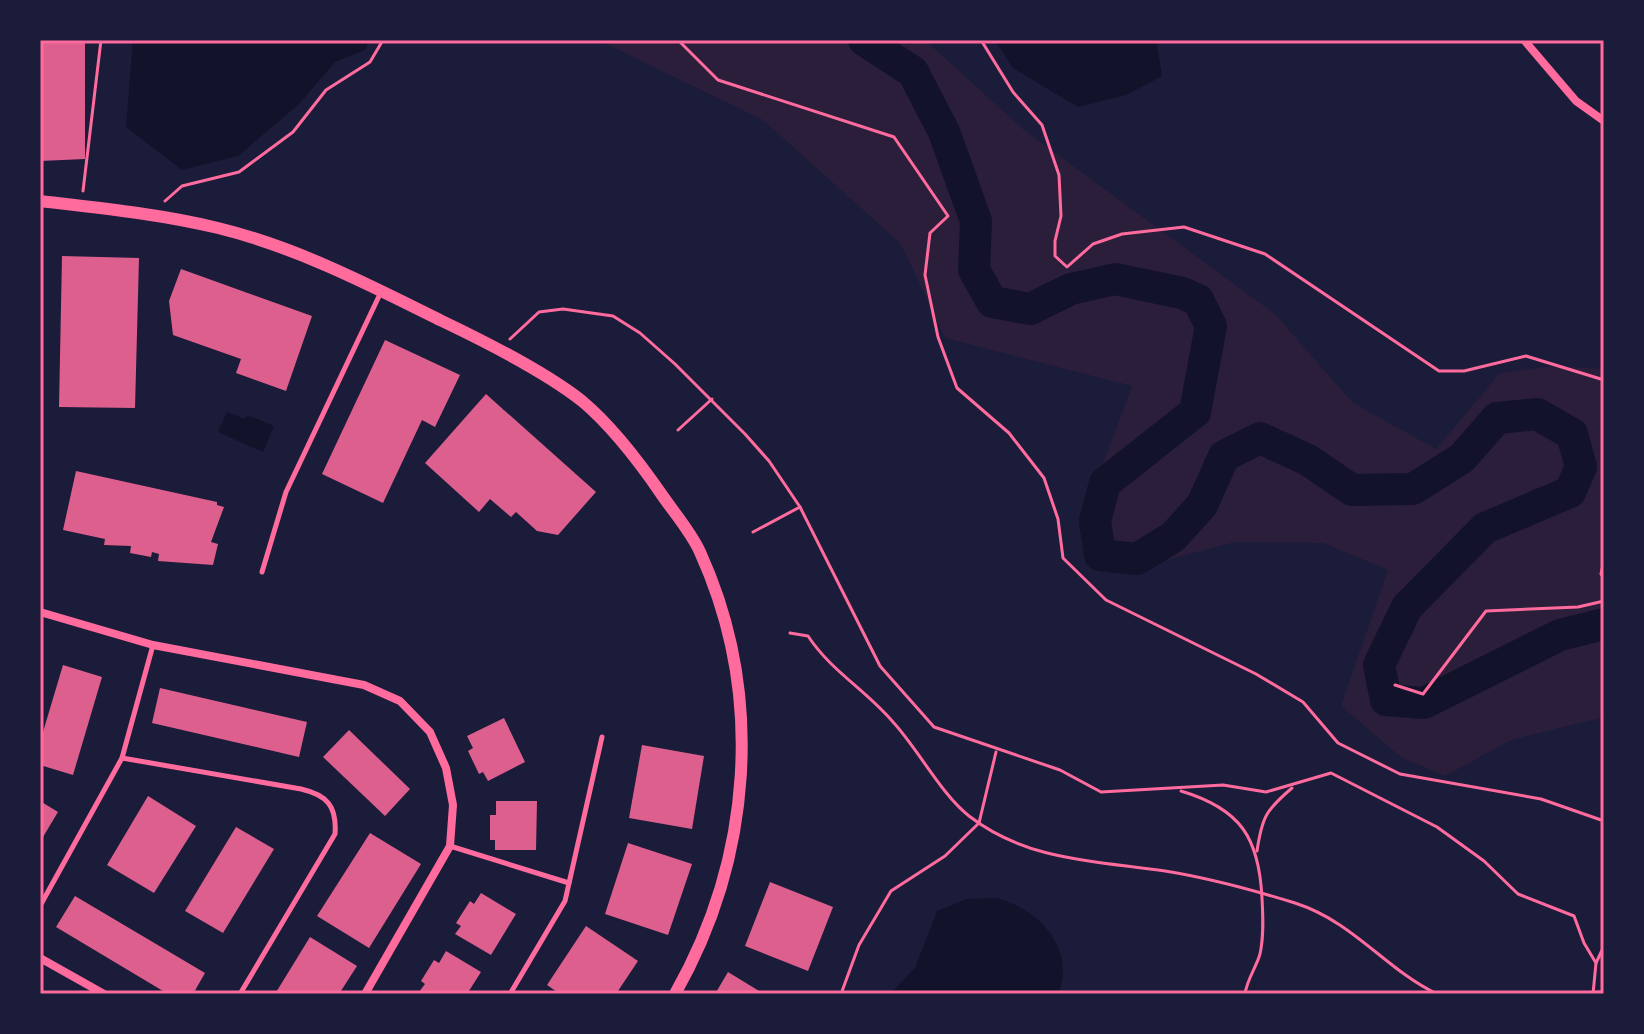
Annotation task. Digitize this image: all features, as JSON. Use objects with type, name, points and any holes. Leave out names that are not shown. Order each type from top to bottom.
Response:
[{"type":"street","points":[[1524,40],[1576,101],[1604,121]]},
{"type":"street","points":[[40,201],[150,214],[220,229],[281,249],[381,291],[499,350],[582,401],[644,469],[699,549],[729,625],[743,709],[740,797],[724,878],[695,959],[675,994]]},
{"type":"street","points":[[40,612],[153,645],[364,685],[400,701],[430,732],[446,768],[453,805],[450,846],[365,994]]},
{"type":"street","points":[[40,958],[104,994]]},
{"type":"lane","points":[[262,572],[286,492],[381,291]]},
{"type":"lane","points":[[40,906],[122,758],[153,645]]},
{"type":"lane","points":[[510,994],[565,901],[602,737]]},
{"type":"lane","points":[[122,758],[301,789],[329,801],[336,815],[335,834],[240,994]]},
{"type":"lane","points":[[450,846],[569,883]]},
{"type":"path","points":[[82,206],[101,40]]},
{"type":"path","points":[[150,214],[182,186],[239,172],[293,132],[326,90],[370,62],[383,40]]},
{"type":"path","points":[[678,40],[718,80],[894,137],[948,216],[930,233],[925,275],[938,337],[957,388],[1009,433],[1044,478],[1058,519],[1063,558],[1106,600],[1256,674],[1303,702],[1338,743],[1400,774],[1541,799],[1604,821]]},
{"type":"path","points":[[981,40],[1013,92],[1042,125],[1059,175],[1061,216],[1055,256],[1067,267],[1093,244],[1107,239],[1184,227],[1265,254],[1439,371],[1464,371],[1526,356],[1604,380]]},
{"type":"path","points":[[499,350],[539,312],[563,309],[613,316],[640,333],[712,399],[769,461],[800,507],[880,666],[934,727],[1060,770],[1101,792],[1178,790],[1223,785],[1266,792],[1331,773],[1437,827],[1484,861],[1518,894],[1574,916],[1596,963]]},
{"type":"path","points":[[678,430],[712,399]]},
{"type":"path","points":[[753,532],[800,507]]},
{"type":"path","points":[[1604,559],[1601,574],[1604,578]]},
{"type":"path","points":[[1395,685],[1423,694],[1486,611],[1578,607],[1604,601]]},
{"type":"path","points":[[790,633],[808,636],[824,660],[868,695],[966,814],[1005,841],[1070,860],[1168,872],[1262,894],[1326,915],[1372,945],[1408,979],[1437,994]]},
{"type":"path","points":[[841,994],[859,945],[891,891],[945,856],[979,823],[997,750]]},
{"type":"path","points":[[1257,855],[1263,818],[1270,805],[1295,786]]},
{"type":"path","points":[[1178,790],[1211,800],[1235,819],[1253,840],[1262,894],[1259,955],[1247,979],[1245,994]]},
{"type":"path","points":[[1593,993],[1596,963],[1604,946]]},
{"type":"path","points":[[1541,994],[1604,992]]},
{"type":"shaded area","points":[[133,40],[369,40],[365,50],[335,62],[300,103],[238,156],[182,170],[126,127]]},
{"type":"shaded area","points":[[598,40],[925,40],[1024,130],[1275,314],[1353,403],[1436,449],[1500,373],[1554,366],[1604,369],[1604,717],[1511,740],[1445,776],[1401,757],[1341,706],[1388,570],[1323,543],[1235,542],[1128,570],[1082,520],[1132,386],[945,338],[901,244],[763,120]]},
{"type":"shaded area","points":[[995,40],[1156,40],[1162,76],[1126,95],[1078,107],[1013,68]]},
{"type":"shaded area","points":[[227,412],[245,419],[247,415],[274,426],[263,452],[218,432]]},
{"type":"shaded area","points":[[996,898],[1026,911],[1050,933],[1062,961],[1063,977],[1058,994],[890,994],[915,968],[937,911],[967,899]]},
{"type":"building","points":[[40,40],[85,40],[85,159],[40,161]]},
{"type":"building","points":[[62,256],[139,258],[135,408],[59,407]]},
{"type":"building","points":[[181,269],[312,316],[286,391],[236,373],[241,359],[173,335],[169,301]]},
{"type":"building","points":[[385,340],[460,375],[435,427],[422,420],[383,503],[322,474]]},
{"type":"building","points":[[486,394],[596,492],[558,535],[537,531],[516,512],[511,517],[490,499],[479,512],[425,463]]},
{"type":"building","points":[[76,471],[217,502],[217,505],[224,507],[211,542],[218,544],[213,565],[158,561],[159,554],[152,552],[151,557],[130,553],[131,546],[104,545],[105,539],[63,530]]},
{"type":"building","points":[[63,665],[102,677],[73,775],[40,765],[40,742]]},
{"type":"building","points":[[160,688],[307,722],[299,757],[152,723]]},
{"type":"building","points":[[504,718],[525,762],[488,781],[483,772],[479,774],[468,751],[473,748],[467,736]]},
{"type":"building","points":[[349,730],[410,789],[385,816],[323,757]]},
{"type":"building","points":[[642,745],[704,756],[692,829],[629,818]]},
{"type":"building","points":[[148,796],[196,826],[154,893],[107,865]]},
{"type":"building","points":[[40,801],[58,812],[40,842]]},
{"type":"building","points":[[496,801],[537,801],[536,850],[495,850],[495,840],[490,840],[490,815],[496,815]]},
{"type":"building","points":[[236,827],[274,849],[223,933],[185,911]]},
{"type":"building","points":[[370,833],[421,864],[369,948],[317,916]]},
{"type":"building","points":[[628,843],[692,864],[668,935],[605,914]]},
{"type":"building","points":[[770,882],[833,907],[808,971],[745,946]]},
{"type":"building","points":[[481,893],[516,914],[491,955],[455,934],[461,926],[456,923],[470,901],[474,904]]},
{"type":"building","points":[[75,896],[205,973],[193,994],[168,994],[56,927]]},
{"type":"building","points":[[586,926],[638,961],[616,994],[560,994],[547,985]]},
{"type":"building","points":[[310,937],[357,966],[339,994],[275,994]]},
{"type":"building","points":[[446,951],[481,972],[467,994],[419,992],[425,984],[421,981],[434,960],[439,963]]},
{"type":"building","points":[[728,972],[764,994],[715,994]]},
{"type":"waterway","points":[[864,40],[913,72],[944,132],[976,221],[974,270],[992,302],[1030,309],[1071,289],[1115,279],[1182,293],[1198,300],[1211,326],[1195,412],[1105,483],[1095,521],[1100,555],[1137,559],[1173,537],[1202,505],[1224,456],[1260,438],[1308,460],[1352,490],[1413,489],[1462,458],[1497,418],[1537,414],[1572,434],[1581,467],[1570,492],[1485,528],[1407,607],[1379,665],[1386,700],[1424,703],[1560,635],[1604,624]]}]
